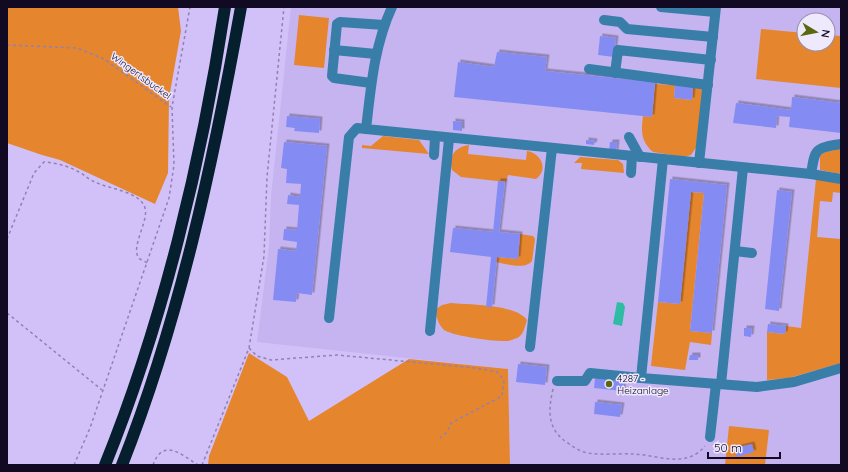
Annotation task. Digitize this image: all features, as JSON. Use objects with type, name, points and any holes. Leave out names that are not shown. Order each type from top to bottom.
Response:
[{"type":"highway","points":[[105,465],[145,351],[172,258],[200,144],[225,7]]},
{"type":"highway","points":[[122,465],[149,389],[180,290],[221,118],[240,7]]},
{"type":"lane","points":[[366,129],[376,54],[384,25],[392,7]]},
{"type":"lane","points":[[661,7],[716,10],[700,163]]},
{"type":"lane","points":[[604,20],[620,22],[627,30],[713,38]]},
{"type":"lane","points":[[371,83],[334,78],[332,76],[337,24],[340,22],[384,25]]},
{"type":"lane","points":[[334,50],[376,54]]},
{"type":"lane","points":[[615,73],[618,50],[711,60]]},
{"type":"lane","points":[[589,69],[708,85]]},
{"type":"lane","points":[[329,318],[349,138],[357,128],[811,174],[841,179]]},
{"type":"lane","points":[[434,155],[441,136]]},
{"type":"lane","points":[[430,331],[445,198],[441,136]]},
{"type":"lane","points":[[629,137],[636,156],[631,174]]},
{"type":"lane","points":[[811,174],[814,154],[822,147],[841,144]]},
{"type":"lane","points":[[530,347],[533,291],[542,208],[552,148]]},
{"type":"lane","points":[[641,378],[663,159]]},
{"type":"lane","points":[[710,437],[719,384],[735,251],[743,168]]},
{"type":"lane","points":[[735,251],[752,253]]},
{"type":"lane","points":[[557,381],[585,381],[590,373],[757,387],[794,382],[841,368]]},
{"type":"path","points":[[74,465],[90,428],[169,198],[174,165],[172,107],[190,7]]},
{"type":"path","points":[[202,465],[249,348],[264,256],[267,177],[284,7]]},
{"type":"path","name":"Wingertsbuckel","points":[[7,45],[77,48],[104,58],[172,107]]},
{"type":"path","points":[[7,239],[34,173],[44,162],[58,164],[79,172],[95,183],[132,195],[140,201],[145,207],[146,215],[136,252],[139,258],[147,263]]},
{"type":"path","points":[[7,313],[102,391]]},
{"type":"path","points":[[249,348],[257,356],[271,360],[337,355],[476,368],[497,372],[504,380],[502,396],[451,423],[447,432],[440,438]]},
{"type":"path","points":[[557,381],[553,388],[549,408],[550,419],[555,433],[562,440],[585,453],[641,454],[667,459],[686,459],[697,454],[710,437]]},
{"type":"path","points":[[153,465],[156,457],[164,450],[174,450],[198,465]]},
{"type":"shaded area","points":[[7,7],[178,7],[181,31],[169,98],[168,173],[155,204],[60,160],[7,143]]},
{"type":"shaded area","points":[[291,7],[841,7],[841,465],[510,465],[508,369],[257,342],[269,247],[271,196]]},
{"type":"shaded area","points":[[299,15],[329,18],[324,68],[294,65]]},
{"type":"shaded area","points":[[761,29],[796,32],[796,52],[836,52],[836,36],[841,36],[841,88],[756,79]]},
{"type":"shaded area","points":[[655,84],[675,85],[674,98],[692,100],[693,87],[704,89],[697,146],[691,155],[684,157],[653,152],[646,144],[642,132],[643,116],[652,117]]},
{"type":"shaded area","points":[[383,136],[419,140],[429,154],[362,148],[362,145],[371,146]]},
{"type":"shaded area","points":[[469,145],[468,154],[526,160],[527,151],[532,152],[542,162],[542,171],[536,179],[508,175],[506,182],[461,177],[452,170],[452,156],[456,150]]},
{"type":"shaded area","points":[[841,148],[841,174],[820,170],[820,154]]},
{"type":"shaded area","points":[[580,157],[618,160],[623,164],[624,173],[581,169],[582,163],[574,163]]},
{"type":"shaded area","points":[[816,179],[836,182],[841,185],[841,193],[833,192],[832,202],[820,201],[817,237],[841,239],[841,363],[789,378],[767,380],[767,332],[785,334],[786,326],[801,328]]},
{"type":"shaded area","points":[[691,192],[704,193],[690,331],[712,333],[711,345],[690,342],[685,370],[651,366],[658,302],[680,304]]},
{"type":"shaded area","points":[[520,234],[533,236],[535,239],[532,261],[529,264],[520,266],[496,262],[497,257],[518,259]]},
{"type":"shaded area","points":[[617,302],[623,303],[625,307],[622,326],[613,324]]},
{"type":"shaded area","points":[[451,303],[503,308],[521,315],[527,320],[521,335],[510,341],[494,341],[455,334],[447,332],[443,329],[436,315],[436,309],[442,305]]},
{"type":"shaded area","points":[[249,353],[287,377],[309,421],[409,359],[508,369],[510,465],[208,465],[209,456]]},
{"type":"shaded area","points":[[729,426],[769,430],[765,465],[725,465]]},
{"type":"building","points":[[600,36],[616,38],[614,57],[598,55]]},
{"type":"building","points":[[497,52],[547,57],[545,71],[655,82],[652,117],[454,97],[458,62],[494,67]]},
{"type":"building","points":[[675,85],[693,87],[692,100],[674,98]]},
{"type":"building","points":[[792,97],[841,103],[841,133],[789,127],[790,117],[777,116],[776,128],[733,123],[736,103],[791,110]]},
{"type":"building","points":[[287,116],[320,119],[319,133],[294,131],[295,128],[286,127]]},
{"type":"building","points":[[453,121],[462,122],[462,131],[453,130]]},
{"type":"building","points":[[586,140],[595,141],[594,145],[586,144]]},
{"type":"building","points":[[284,142],[327,146],[312,295],[297,293],[296,302],[273,300],[278,249],[296,251],[297,242],[283,240],[284,229],[297,230],[299,205],[287,204],[288,195],[300,197],[301,184],[286,183],[287,169],[281,168]]},
{"type":"building","points":[[610,142],[617,142],[616,152],[609,151]]},
{"type":"building","points":[[670,179],[727,185],[712,333],[690,331],[704,193],[691,192],[680,304],[658,302]]},
{"type":"building","points":[[498,181],[505,181],[499,232],[520,234],[518,259],[497,257],[492,307],[486,307],[491,257],[450,252],[453,228],[493,232]]},
{"type":"building","points":[[777,190],[792,192],[779,311],[765,309]]},
{"type":"building","points":[[768,324],[786,326],[785,334],[767,332]]},
{"type":"building","points":[[744,328],[752,328],[751,337],[744,336]]},
{"type":"building","points":[[690,355],[698,355],[698,360],[689,360]]},
{"type":"building","points":[[518,364],[547,367],[545,385],[516,382]]},
{"type":"building","name":"4287 - Heizanlage","points":[[595,378],[624,381],[623,391],[594,388]]},
{"type":"building","points":[[595,402],[622,405],[620,417],[594,414]]},
{"type":"building","points":[[752,444],[754,452],[737,457],[735,448]]},
{"type":"place","name":"4287 - Heizanlage","points":[[609,384]]}]
